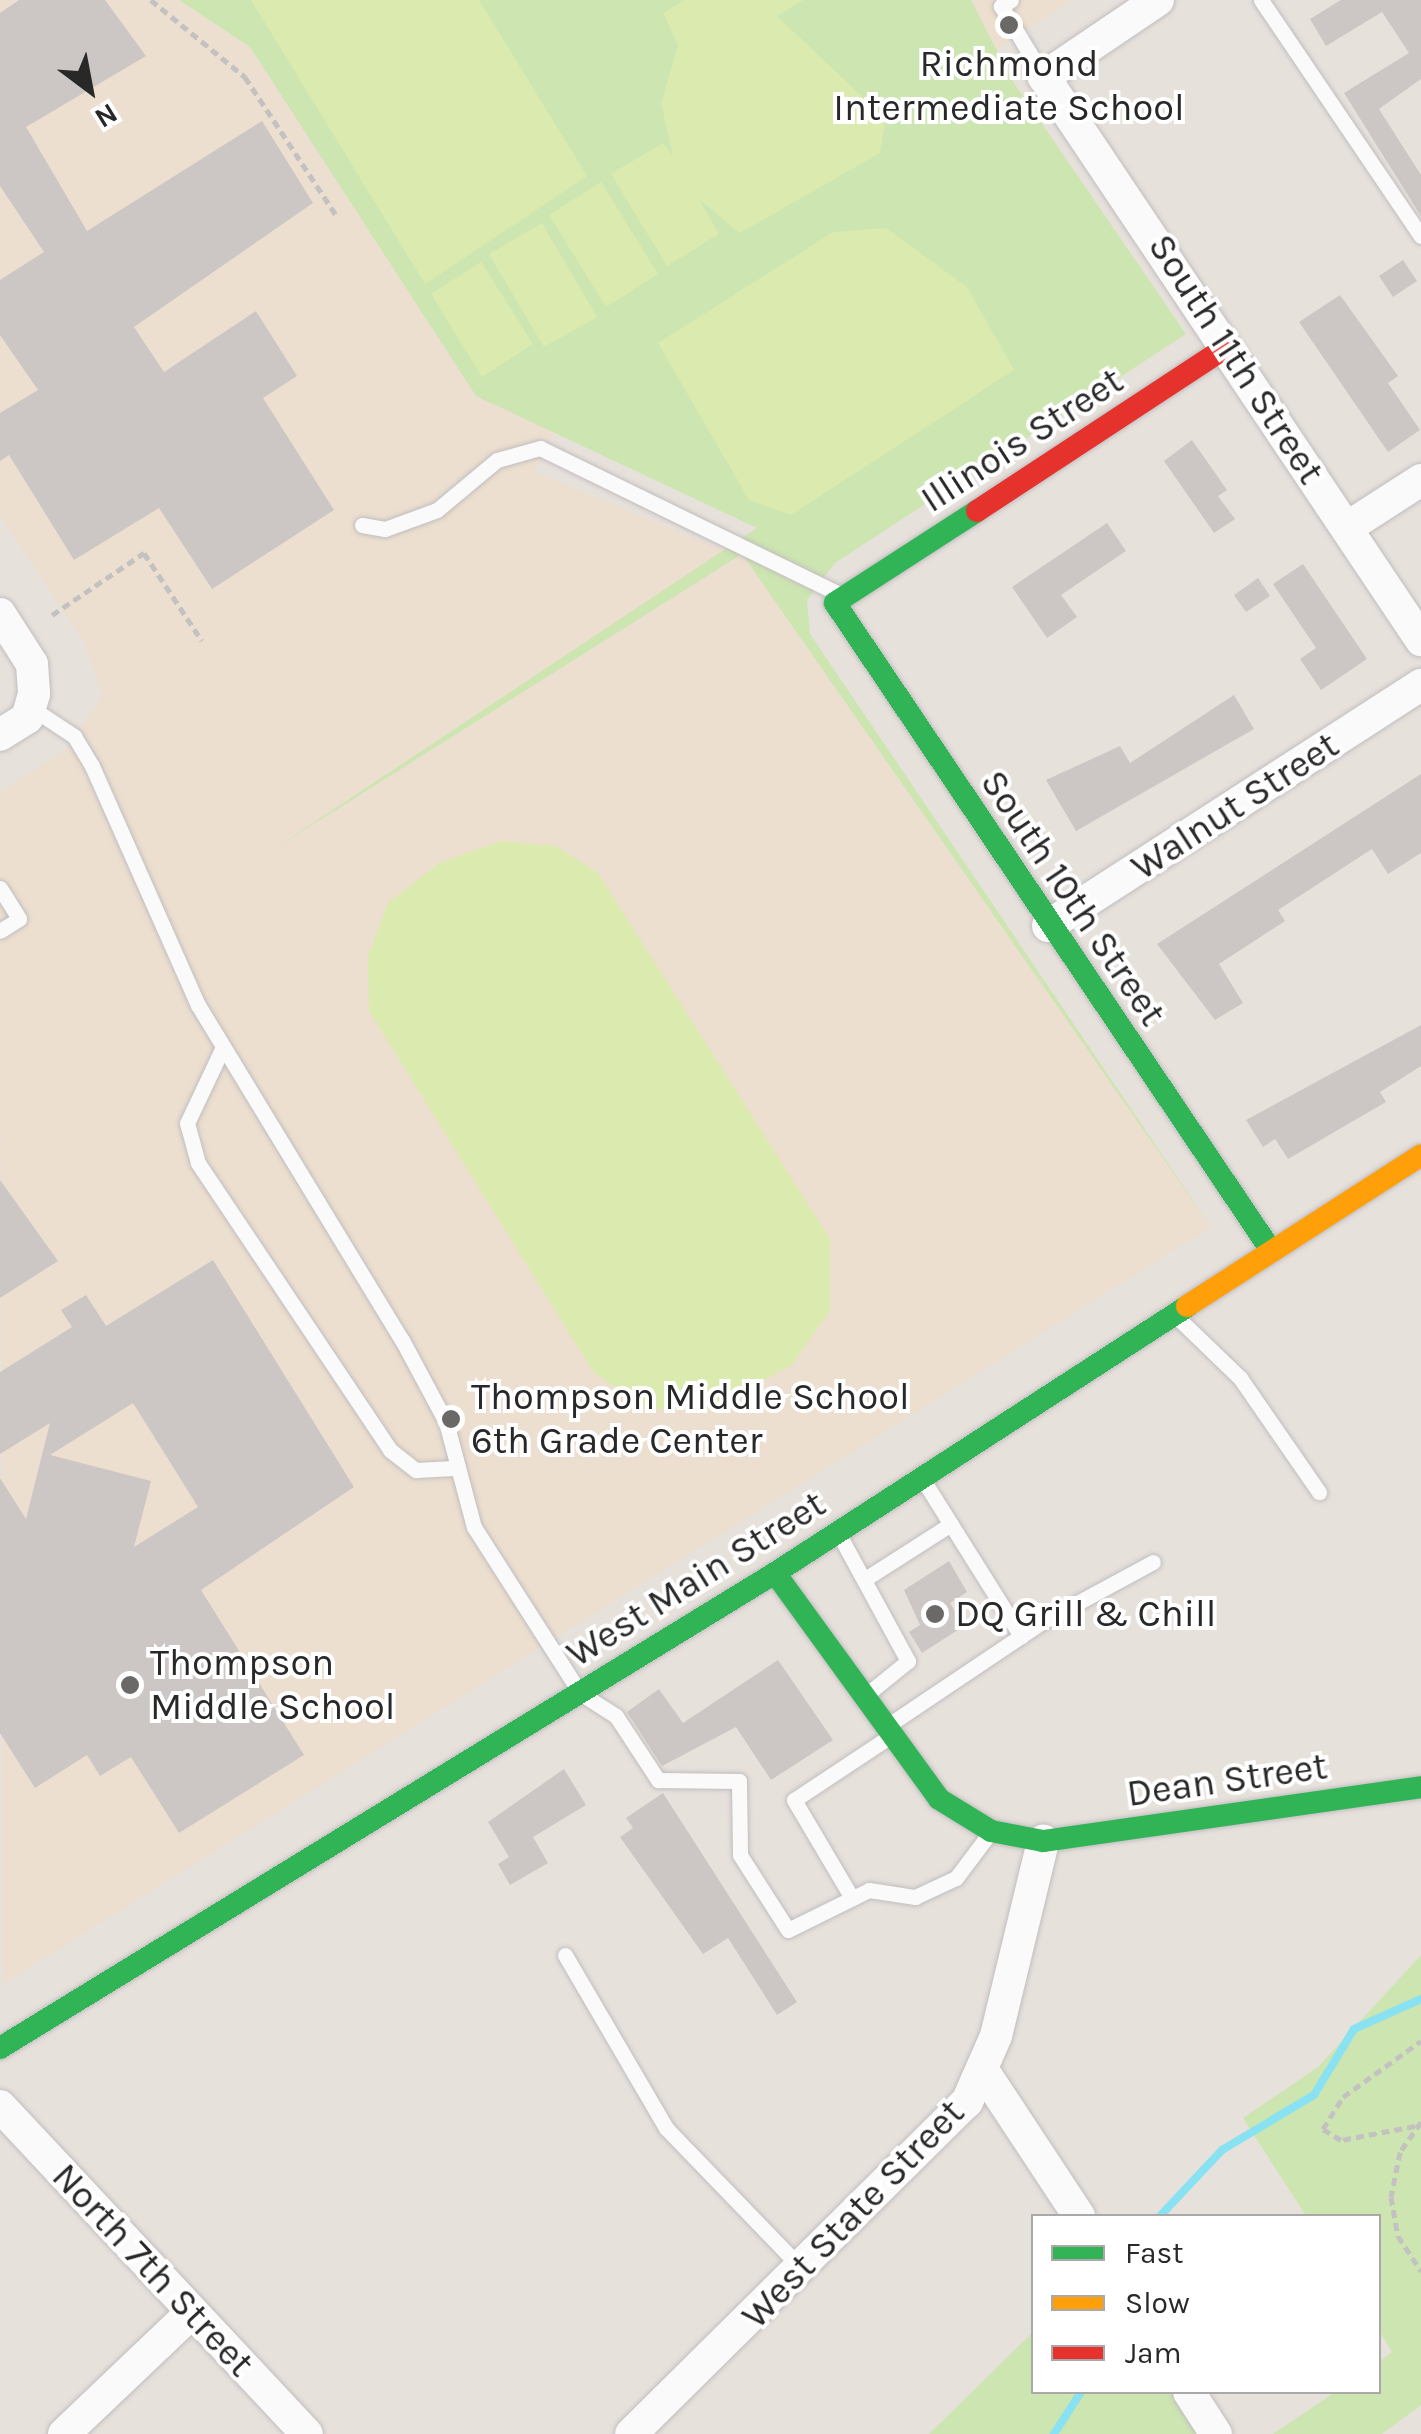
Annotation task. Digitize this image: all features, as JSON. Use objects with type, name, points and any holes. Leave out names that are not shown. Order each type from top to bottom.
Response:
[{"type":"street","points":[[1045,78],[1158,0]]},
{"type":"street","name":"South 11th Street","points":[[1045,78],[1421,640]]},
{"type":"street","name":"Illinois Street","points":[[850,594],[1227,347]]},
{"type":"street","points":[[1348,527],[1421,480]]},
{"type":"street","name":"South 10th Street","points":[[850,594],[835,604],[1048,926],[1270,1249]]},
{"type":"street","points":[[0,614],[32,664],[32,701],[0,735]]},
{"type":"street","name":"Walnut Street","points":[[1048,926],[1421,685]]},
{"type":"street","name":"West Main Street","points":[[0,2048],[775,1573],[1270,1249],[1421,1155]]},
{"type":"street","name":"Dean Street","points":[[775,1573],[938,1799],[992,1831],[1043,1841],[1421,1787]]},
{"type":"street","name":"West State Street","points":[[631,2434],[937,2137],[984,2072],[1043,1841]]},
{"type":"street","points":[[984,2072],[1078,2214]]},
{"type":"street","name":"North 7th Street","points":[[0,2106],[307,2434]]},
{"type":"street","points":[[64,2434],[191,2313]]},
{"type":"street","points":[[1190,2394],[1216,2434]]},
{"type":"lane","points":[[1261,0],[1421,236]]},
{"type":"lane","points":[[1003,2],[1045,78]]},
{"type":"lane","points":[[362,525],[385,530],[437,510],[496,460],[540,448],[850,594]]},
{"type":"lane","points":[[32,701],[74,736],[92,766],[155,921],[224,1047],[402,1340],[446,1422],[454,1468],[504,1584],[580,1693],[616,1716],[658,1780],[739,1781],[740,1855],[788,1930],[869,1890],[915,1897],[956,1878],[992,1831]]},
{"type":"lane","points":[[0,888],[19,919],[0,931]]},
{"type":"lane","points":[[224,1047],[188,1123],[198,1163],[390,1450],[416,1470],[454,1468]]},
{"type":"lane","points":[[1173,1312],[1240,1378],[1319,1492]]},
{"type":"lane","points":[[922,1477],[1021,1636]]},
{"type":"lane","points":[[865,1579],[951,1524]]},
{"type":"lane","points":[[838,1532],[908,1661],[865,1696]]},
{"type":"lane","points":[[852,1898],[794,1800],[1021,1636],[1153,1562]]},
{"type":"lane","points":[[565,1954],[666,2128],[802,2269]]},
{"type":"path","points":[[150,0],[245,77],[336,215]]},
{"type":"path","points":[[52,616],[144,553],[202,641]]},
{"type":"path","points":[[1418,2124],[1341,2140],[1323,2129],[1342,2097],[1421,2041]]},
{"type":"path","points":[[1418,2124],[1391,2197],[1398,2236],[1421,2270]]},
{"type":"shaded area","name":"Thompson Middle School 6th Grade Center","points":[[0,0],[179,0],[250,47],[476,396],[555,431],[535,472],[725,551],[332,813],[742,554],[1211,1227],[3,1984],[0,792],[66,750],[102,697],[85,644],[0,516]]},
{"type":"shaded area","name":"Richmond Intermediate School","points":[[971,0],[1072,0],[996,50]]},
{"type":"green space","points":[[179,0],[971,0],[1012,80],[1186,334],[835,563],[807,600],[810,634],[1211,1227],[742,554],[274,849],[757,528],[476,396],[250,47]]},
{"type":"green space","points":[[251,0],[479,0],[587,176],[425,284]]},
{"type":"green space","points":[[685,0],[803,0],[777,16],[886,119],[880,153],[740,233],[699,199],[719,234],[667,266],[611,174],[663,143],[673,157],[661,103],[678,45],[663,13]]},
{"type":"green space","points":[[601,182],[658,274],[606,307],[549,215]]},
{"type":"green space","points":[[542,223],[597,317],[544,347],[489,254]]},
{"type":"green space","points":[[886,228],[967,287],[1014,370],[791,515],[749,500],[658,343],[833,232]]},
{"type":"green space","points":[[481,262],[533,344],[482,377],[431,294]]},
{"type":"green space","points":[[501,841],[556,846],[598,873],[830,1239],[830,1310],[792,1365],[707,1410],[649,1409],[594,1373],[369,1011],[368,956],[388,903],[439,863]]},
{"type":"green space","points":[[1421,1955],[1421,2405],[1382,2434],[1273,2434],[1332,2394],[1381,2394],[1381,2360],[1392,2352],[1381,2333],[1381,2214],[1305,2214],[1243,2118],[1318,2067]]},
{"type":"green space","points":[[1031,2334],[1031,2394],[1175,2394],[1200,2434],[929,2434]]},
{"type":"building","points":[[19,0],[105,0],[146,56],[26,127],[87,231],[262,121],[313,203],[134,327],[164,372],[256,311],[297,376],[263,398],[334,510],[212,589],[159,508],[74,560],[9,455],[0,461],[0,413],[38,390],[0,335],[0,280],[44,252],[0,186],[0,13]]},
{"type":"building","points":[[1341,0],[1421,0],[1421,79],[1379,109],[1421,175],[1421,216],[1344,93],[1409,53],[1382,12],[1326,46],[1310,19]]},
{"type":"building","points":[[1403,260],[1417,281],[1393,297],[1379,276]]},
{"type":"building","points":[[1340,295],[1398,376],[1388,383],[1420,430],[1388,452],[1299,322]]},
{"type":"building","points":[[1192,440],[1227,490],[1218,496],[1235,519],[1214,533],[1164,461]]},
{"type":"building","points":[[1107,523],[1126,551],[1061,595],[1077,617],[1047,638],[1012,587]]},
{"type":"building","points":[[1303,564],[1367,659],[1321,690],[1300,659],[1316,648],[1273,584]]},
{"type":"building","points":[[1258,578],[1270,596],[1246,612],[1234,595]]},
{"type":"building","points":[[1234,695],[1254,729],[1076,831],[1046,780],[1120,746],[1130,763]]},
{"type":"building","points":[[1421,774],[1421,853],[1388,874],[1372,849],[1278,910],[1285,921],[1219,964],[1243,1003],[1215,1020],[1157,944]]},
{"type":"building","points":[[1421,1025],[1421,1066],[1380,1092],[1386,1102],[1288,1159],[1275,1139],[1263,1147],[1246,1120]]},
{"type":"building","points":[[0,1180],[58,1261],[0,1298]]},
{"type":"building","points":[[213,1260],[354,1487],[201,1590],[304,1755],[179,1833],[131,1757],[100,1776],[87,1755],[35,1788],[0,1733],[0,1478],[26,1519],[50,1423],[0,1454],[0,1372],[72,1327],[61,1310],[86,1295],[106,1326]],"holes":[[[133,1403],[198,1507],[134,1547],[151,1481],[50,1455]]]},
{"type":"building","name":"DQ Grill & Chill","points":[[949,1561],[967,1592],[950,1603],[964,1626],[922,1653],[909,1632],[920,1625],[904,1590]]},
{"type":"building","points":[[778,1660],[833,1740],[771,1780],[736,1727],[662,1766],[627,1712],[659,1689],[683,1723]]},
{"type":"building","points":[[564,1769],[586,1805],[533,1837],[548,1863],[510,1885],[498,1864],[509,1857],[488,1822]]},
{"type":"building","points":[[663,1793],[797,2002],[777,2015],[728,1938],[703,1954],[620,1837],[633,1828],[626,1818]]},
{"type":"waterway","points":[[1162,2214],[1222,2150],[1314,2095],[1354,2029],[1421,1999]]},
{"type":"waterway","points":[[1054,2434],[1080,2394]]},
{"type":"traffic: fast","points":[[977,511],[835,603],[1270,1249]]},
{"type":"traffic: fast","points":[[0,2048],[775,1573],[1187,1306]]},
{"type":"traffic: fast","points":[[775,1573],[939,1799],[991,1831],[1043,1841],[1421,1787]]},
{"type":"traffic: slow","points":[[1187,1306],[1421,1155]]},
{"type":"traffic: jam","points":[[977,511],[1227,347]]},
{"type":"place","name":"Richmond Intermediate School","points":[[1009,25]]},
{"type":"place","name":"Thompson Middle School 6th Grade Center","points":[[451,1419]]},
{"type":"place","name":"DQ Grill & Chill","points":[[935,1614]]},
{"type":"place","name":"Thompson Middle School","points":[[130,1685]]}]
